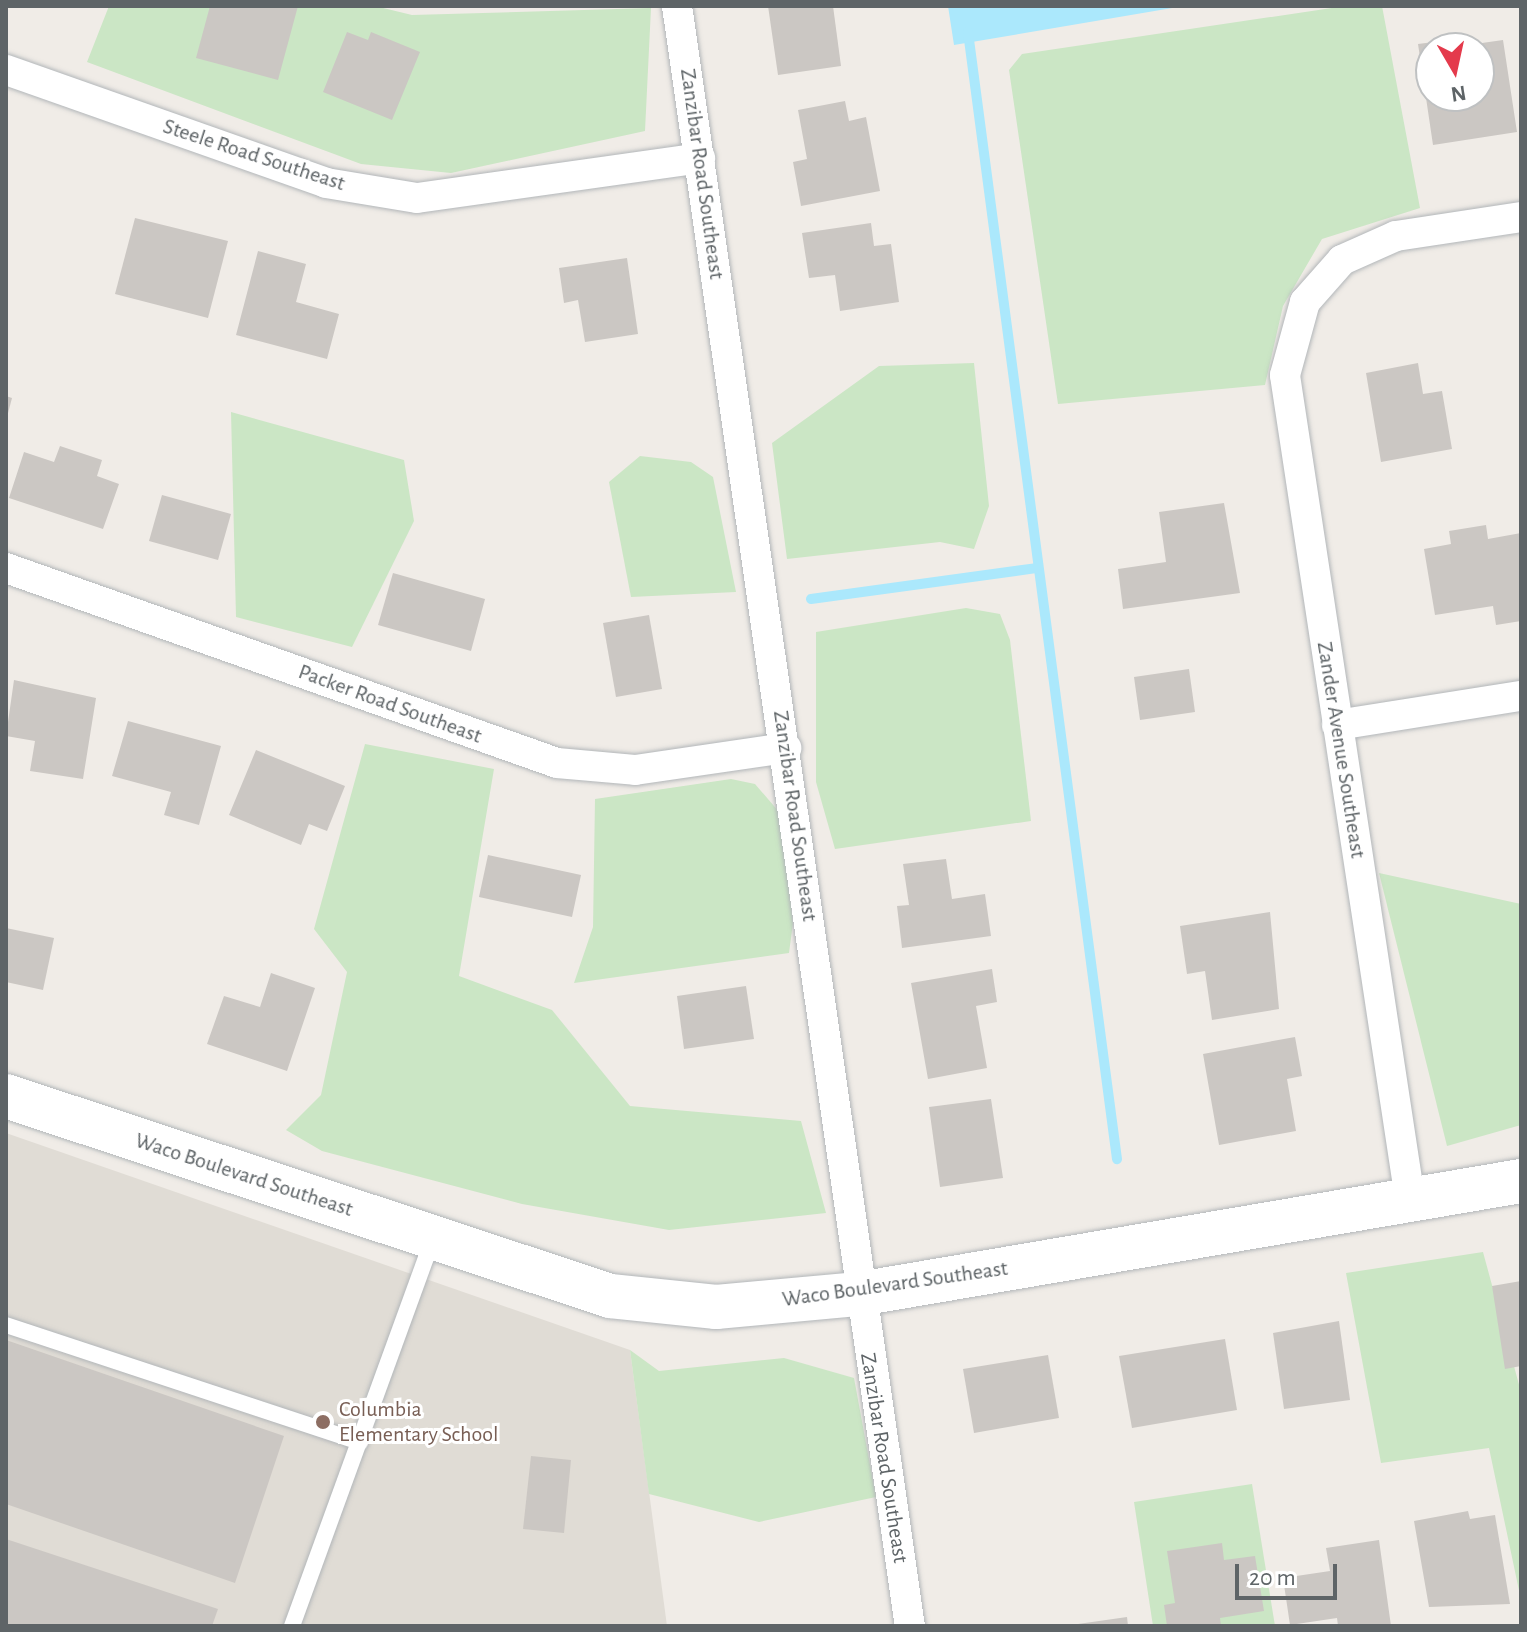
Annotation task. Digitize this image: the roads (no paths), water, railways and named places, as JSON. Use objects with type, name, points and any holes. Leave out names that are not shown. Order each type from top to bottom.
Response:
[{"type":"street","name":"Zanzibar Road Southeast","points":[[677,6],[786,748],[859,1294],[910,1626]]},
{"type":"street","name":"Steele Road Southeast","points":[[6,70],[326,183],[417,198],[700,158]]},
{"type":"street","name":"Zander Avenue Southeast","points":[[1410,1199],[1285,375],[1305,302],[1342,260],[1396,236],[1521,217]]},
{"type":"street","name":"Packer Road Southeast","points":[[6,568],[557,763],[635,770],[786,748]]},
{"type":"street","points":[[1337,725],[1521,696]]},
{"type":"street","name":"Waco Boulevard Southeast","points":[[6,1096],[610,1296],[716,1307],[859,1294],[1521,1181]]},
{"type":"lane","points":[[292,1626],[434,1237]]},
{"type":"lane","points":[[6,1325],[360,1442]]},
{"type":"water","points":[[948,6],[1184,6],[954,45]]},
{"type":"waterway","points":[[968,32],[1117,1159]]},
{"type":"waterway","points":[[811,599],[1038,568]]},
{"type":"place","name":"Columbia Elementary School","points":[[323,1422]]}]
